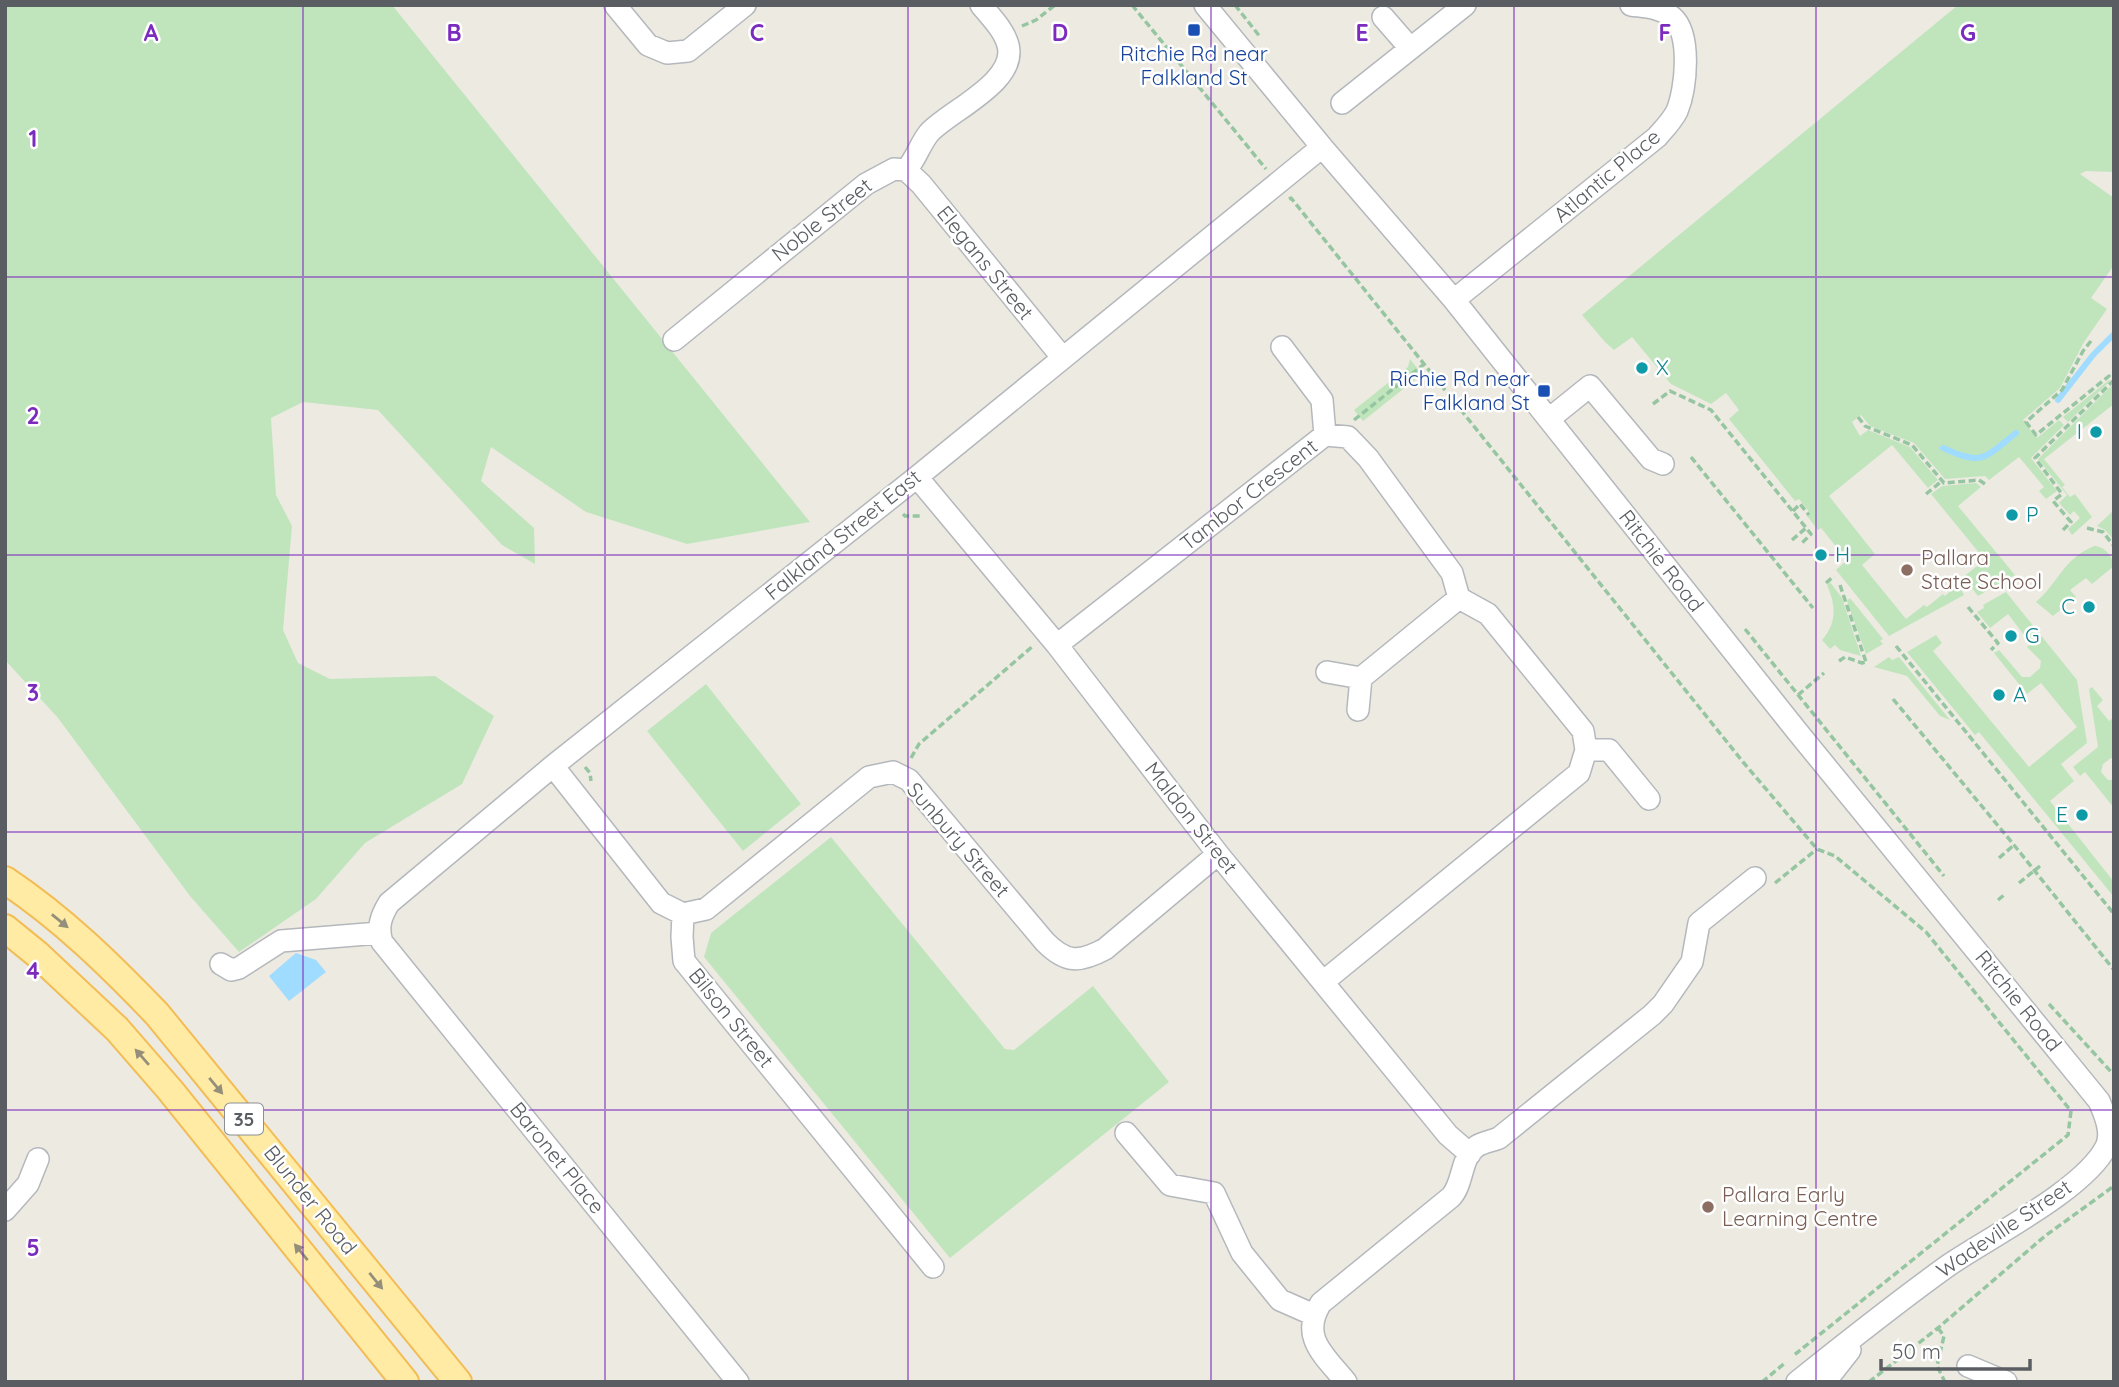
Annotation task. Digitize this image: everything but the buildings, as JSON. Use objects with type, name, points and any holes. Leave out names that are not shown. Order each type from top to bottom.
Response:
[{"type":"main road","name":"Blunder Road","points":[[5,880],[88,945],[157,1014],[458,1382]]},
{"type":"main road","name":"Blunder Road","points":[[5,928],[37,954],[117,1029],[170,1090],[405,1382]]},
{"type":"street","points":[[615,5],[648,44],[667,53],[688,51],[745,5]]},
{"type":"street","points":[[906,170],[929,134],[992,84],[1003,72],[1009,48],[1003,33],[981,5]]},
{"type":"street","name":"Ritchie Road","points":[[1205,5],[1322,147],[1454,300],[1796,730],[2099,1101],[2111,1122]]},
{"type":"street","points":[[1342,103],[1465,5]]},
{"type":"street","name":"Atlantic Place","points":[[1454,300],[1657,137],[1676,113],[1681,98],[1686,48],[1683,32],[1663,11],[1631,5]]},
{"type":"street","points":[[1383,17],[1410,48]]},
{"type":"street","name":"Falkland Street East","points":[[379,933],[380,917],[388,903],[553,766],[917,477],[1322,147]]},
{"type":"street","name":"Noble Street","points":[[674,340],[866,184],[894,169],[906,170]]},
{"type":"street","name":"Elegans Street","points":[[906,170],[921,184],[1062,357]]},
{"type":"street","points":[[1282,348],[1322,400],[1325,435]]},
{"type":"street","points":[[1549,419],[1590,386],[1651,458],[1662,464]]},
{"type":"street","name":"Tambor Crescent","points":[[1048,644],[1325,435],[1348,437],[1368,458],[1452,573],[1459,598]]},
{"type":"street","name":"Maldon Street","points":[[917,477],[1218,854],[1448,1135],[1470,1154]]},
{"type":"street","points":[[1323,982],[1578,773],[1586,750],[1583,731],[1488,614],[1459,598],[1362,678],[1359,710]]},
{"type":"street","points":[[1327,672],[1362,678]]},
{"type":"street","points":[[1586,750],[1609,750],[1649,799]]},
{"type":"street","points":[[553,766],[661,903],[683,914]]},
{"type":"street","name":"Sunbury Street","points":[[683,914],[706,909],[869,777],[893,772],[909,780],[1058,956],[1074,960],[1090,957],[1105,949],[1218,854]]},
{"type":"street","points":[[1346,1382],[1315,1341],[1312,1325],[1321,1303],[1451,1197],[1456,1191],[1465,1163],[1479,1145],[1499,1138],[1663,1004],[1692,962],[1699,923],[1755,878]]},
{"type":"street","name":"Bilson Street","points":[[683,914],[684,961],[933,1267]]},
{"type":"street","points":[[221,964],[231,970],[239,968],[281,941],[379,933]]},
{"type":"street","name":"Baronet Place","points":[[379,933],[382,942],[738,1382]]},
{"type":"street","name":"Wadeville Street","points":[[1797,1382],[1950,1265],[2068,1187],[2096,1162],[2108,1144],[2111,1122]]},
{"type":"street","points":[[1126,1133],[1170,1185],[1214,1193],[1241,1253],[1280,1300],[1314,1315]]},
{"type":"street","points":[[5,1210],[28,1184],[38,1159]]},
{"type":"street","name":"Wadeville Street","points":[[1825,1382],[1871,1324]]},
{"type":"street","points":[[1968,1366],[2006,1382]]},
{"type":"path","points":[[1003,33],[1036,20],[1055,5]]},
{"type":"path","points":[[1132,5],[1270,174]]},
{"type":"path","points":[[1291,198],[1734,751],[1817,849],[1835,856],[1926,932],[2071,1111],[2068,1135],[1762,1382]]},
{"type":"path","points":[[2063,530],[2071,522],[2053,501],[2062,494],[2035,458],[2113,381],[2109,376],[2036,435],[2026,422],[2062,390],[2091,341]]},
{"type":"path","points":[[1653,404],[1670,391],[1711,410],[1811,534],[1800,545]]},
{"type":"path","points":[[2060,416],[2068,426]]},
{"type":"path","points":[[1858,417],[1865,426],[1912,445],[1944,483],[1979,480],[1985,484]]},
{"type":"path","points":[[1691,457],[1813,608]]},
{"type":"path","points":[[1926,494],[1942,481]]},
{"type":"path","points":[[1793,511],[1800,505],[1809,515]]},
{"type":"path","points":[[1792,540],[1806,528]]},
{"type":"path","points":[[2087,528],[2103,532],[2114,546]]},
{"type":"path","points":[[1826,583],[1834,576]]},
{"type":"path","points":[[1839,661],[1845,657],[1862,663],[1866,661],[1840,584]]},
{"type":"path","points":[[1806,598],[1813,593]]},
{"type":"path","points":[[1968,607],[1998,643],[1991,650]]},
{"type":"path","points":[[1737,620],[1948,881]]},
{"type":"path","points":[[904,760],[912,758],[919,744],[1048,644]]},
{"type":"path","points":[[1896,646],[2114,914]]},
{"type":"path","points":[[1798,695],[1824,673]]},
{"type":"path","points":[[1893,699],[2114,970]]},
{"type":"path","points":[[585,767],[590,773],[592,788]]},
{"type":"path","points":[[1999,858],[2014,845]]},
{"type":"path","points":[[1755,878],[1768,889],[1817,849]]},
{"type":"path","points":[[2056,853],[2061,849]]},
{"type":"path","points":[[2019,883],[2040,866]]},
{"type":"path","points":[[1998,900],[2004,895]]},
{"type":"path","points":[[2042,997],[2114,1075]]},
{"type":"path","points":[[1869,1382],[1938,1328],[2045,1236],[2114,1186]]},
{"type":"path","points":[[1938,1328],[1944,1336],[1937,1366],[1945,1382]]},
{"type":"green space","points":[[5,5],[392,5],[810,522],[687,544],[586,512],[491,447],[481,481],[534,528],[535,564],[502,545],[378,410],[303,402],[271,418],[276,495],[292,526],[283,630],[298,663],[330,679],[435,676],[494,716],[462,784],[365,843],[316,899],[239,952],[190,896],[58,718],[5,660]]},
{"type":"green space","points":[[1958,5],[2114,5],[2114,172],[2086,171],[2080,174],[2114,198],[2114,265],[2091,298],[2107,309],[2084,342],[2060,388],[2023,420],[2037,438],[2059,420],[2064,425],[2031,458],[2057,491],[2046,499],[2039,491],[2044,487],[2019,457],[1989,480],[1985,476],[1945,479],[1914,443],[1870,426],[1861,415],[1852,422],[1860,436],[1868,430],[1910,447],[1938,480],[1928,488],[1892,445],[1829,496],[1875,554],[1862,565],[1906,619],[1924,605],[1927,607],[1943,594],[1945,596],[1958,584],[1964,595],[1889,636],[1836,570],[1847,560],[1821,528],[1818,530],[1799,499],[1795,501],[1729,419],[1739,410],[1726,393],[1711,404],[1671,384],[1632,337],[1614,350],[1582,315]]},
{"type":"green space","points":[[1410,359],[1425,378],[1417,378],[1363,421],[1354,410],[1408,367]]},
{"type":"green space","points":[[2109,380],[2068,422],[2063,417]]},
{"type":"green space","points":[[2114,383],[2114,404],[2044,459],[2065,485],[2062,487],[2070,497],[2075,494],[2092,517],[2072,535],[2068,529],[2080,518],[2074,511],[2070,515],[2059,503],[2067,495],[2038,459]]},
{"type":"green space","points":[[1976,483],[1981,487],[1958,506],[2015,575],[1978,596],[1963,577],[1985,560],[1931,494],[1942,486]]},
{"type":"green space","points":[[2114,510],[2114,540],[2097,526]]},
{"type":"green space","points":[[2094,546],[2107,552],[2114,566],[2092,584],[2086,578],[2070,590],[2076,597],[2053,616],[2036,602],[2068,564]]},
{"type":"green space","points":[[1830,582],[1842,598],[1861,656],[1840,650],[1835,645],[1830,649],[1822,640],[1834,614],[1827,585]]},
{"type":"green space","points":[[2006,592],[2077,680],[2087,743],[2061,764],[2074,781],[2050,801],[2114,882],[2114,897],[1979,732],[1975,735],[1907,652],[1936,635],[1942,643],[1933,651],[2029,767],[2077,727],[2041,683],[2027,694],[1994,653],[1999,650],[2022,677],[2030,677],[2040,668],[2041,661],[2027,647],[2031,644],[2008,614],[1990,628],[1977,612],[1984,608],[1983,605]]},
{"type":"green space","points":[[1850,598],[1883,639],[1880,641],[1883,644],[1866,654],[1847,601]]},
{"type":"green space","points":[[1889,657],[1892,660],[1899,657],[1950,720],[1940,716],[1907,676],[1874,667]]},
{"type":"green space","points":[[706,684],[801,804],[743,851],[647,731]]},
{"type":"green space","points":[[2092,687],[2103,700],[2097,706],[2109,721],[2114,717],[2114,759],[2111,758],[2103,764],[2101,772],[2108,780],[2114,780],[2114,808],[2085,772],[2080,776],[2073,767],[2098,747],[2089,689]]},
{"type":"green space","points":[[831,837],[1005,1049],[1014,1050],[1093,986],[1169,1082],[950,1258],[704,957],[711,933]]},
{"type":"water","points":[[296,953],[316,960],[326,972],[289,1001],[269,976]]},
{"type":"waterway","points":[[2058,400],[2093,355],[2114,334]]},
{"type":"waterway","points":[[1943,448],[1967,457],[1982,457],[2016,433]]},
{"type":"place","name":"Ritchie Rd near Falkland St","points":[[1194,30]]},
{"type":"place","name":"X","points":[[1642,368]]},
{"type":"place","name":"Richie Rd near Falkland St","points":[[1544,391]]},
{"type":"place","name":"I","points":[[2096,432]]},
{"type":"place","name":"P","points":[[2012,515]]},
{"type":"place","name":"H","points":[[1821,555]]},
{"type":"place","name":"Pallara State School","points":[[1907,570]]},
{"type":"place","name":"C","points":[[2089,607]]},
{"type":"place","name":"G","points":[[2011,636]]},
{"type":"place","name":"A","points":[[1999,695]]},
{"type":"place","name":"E","points":[[2082,815]]},
{"type":"place","name":"Pallara Early Learning Centre","points":[[1708,1207]]}]
